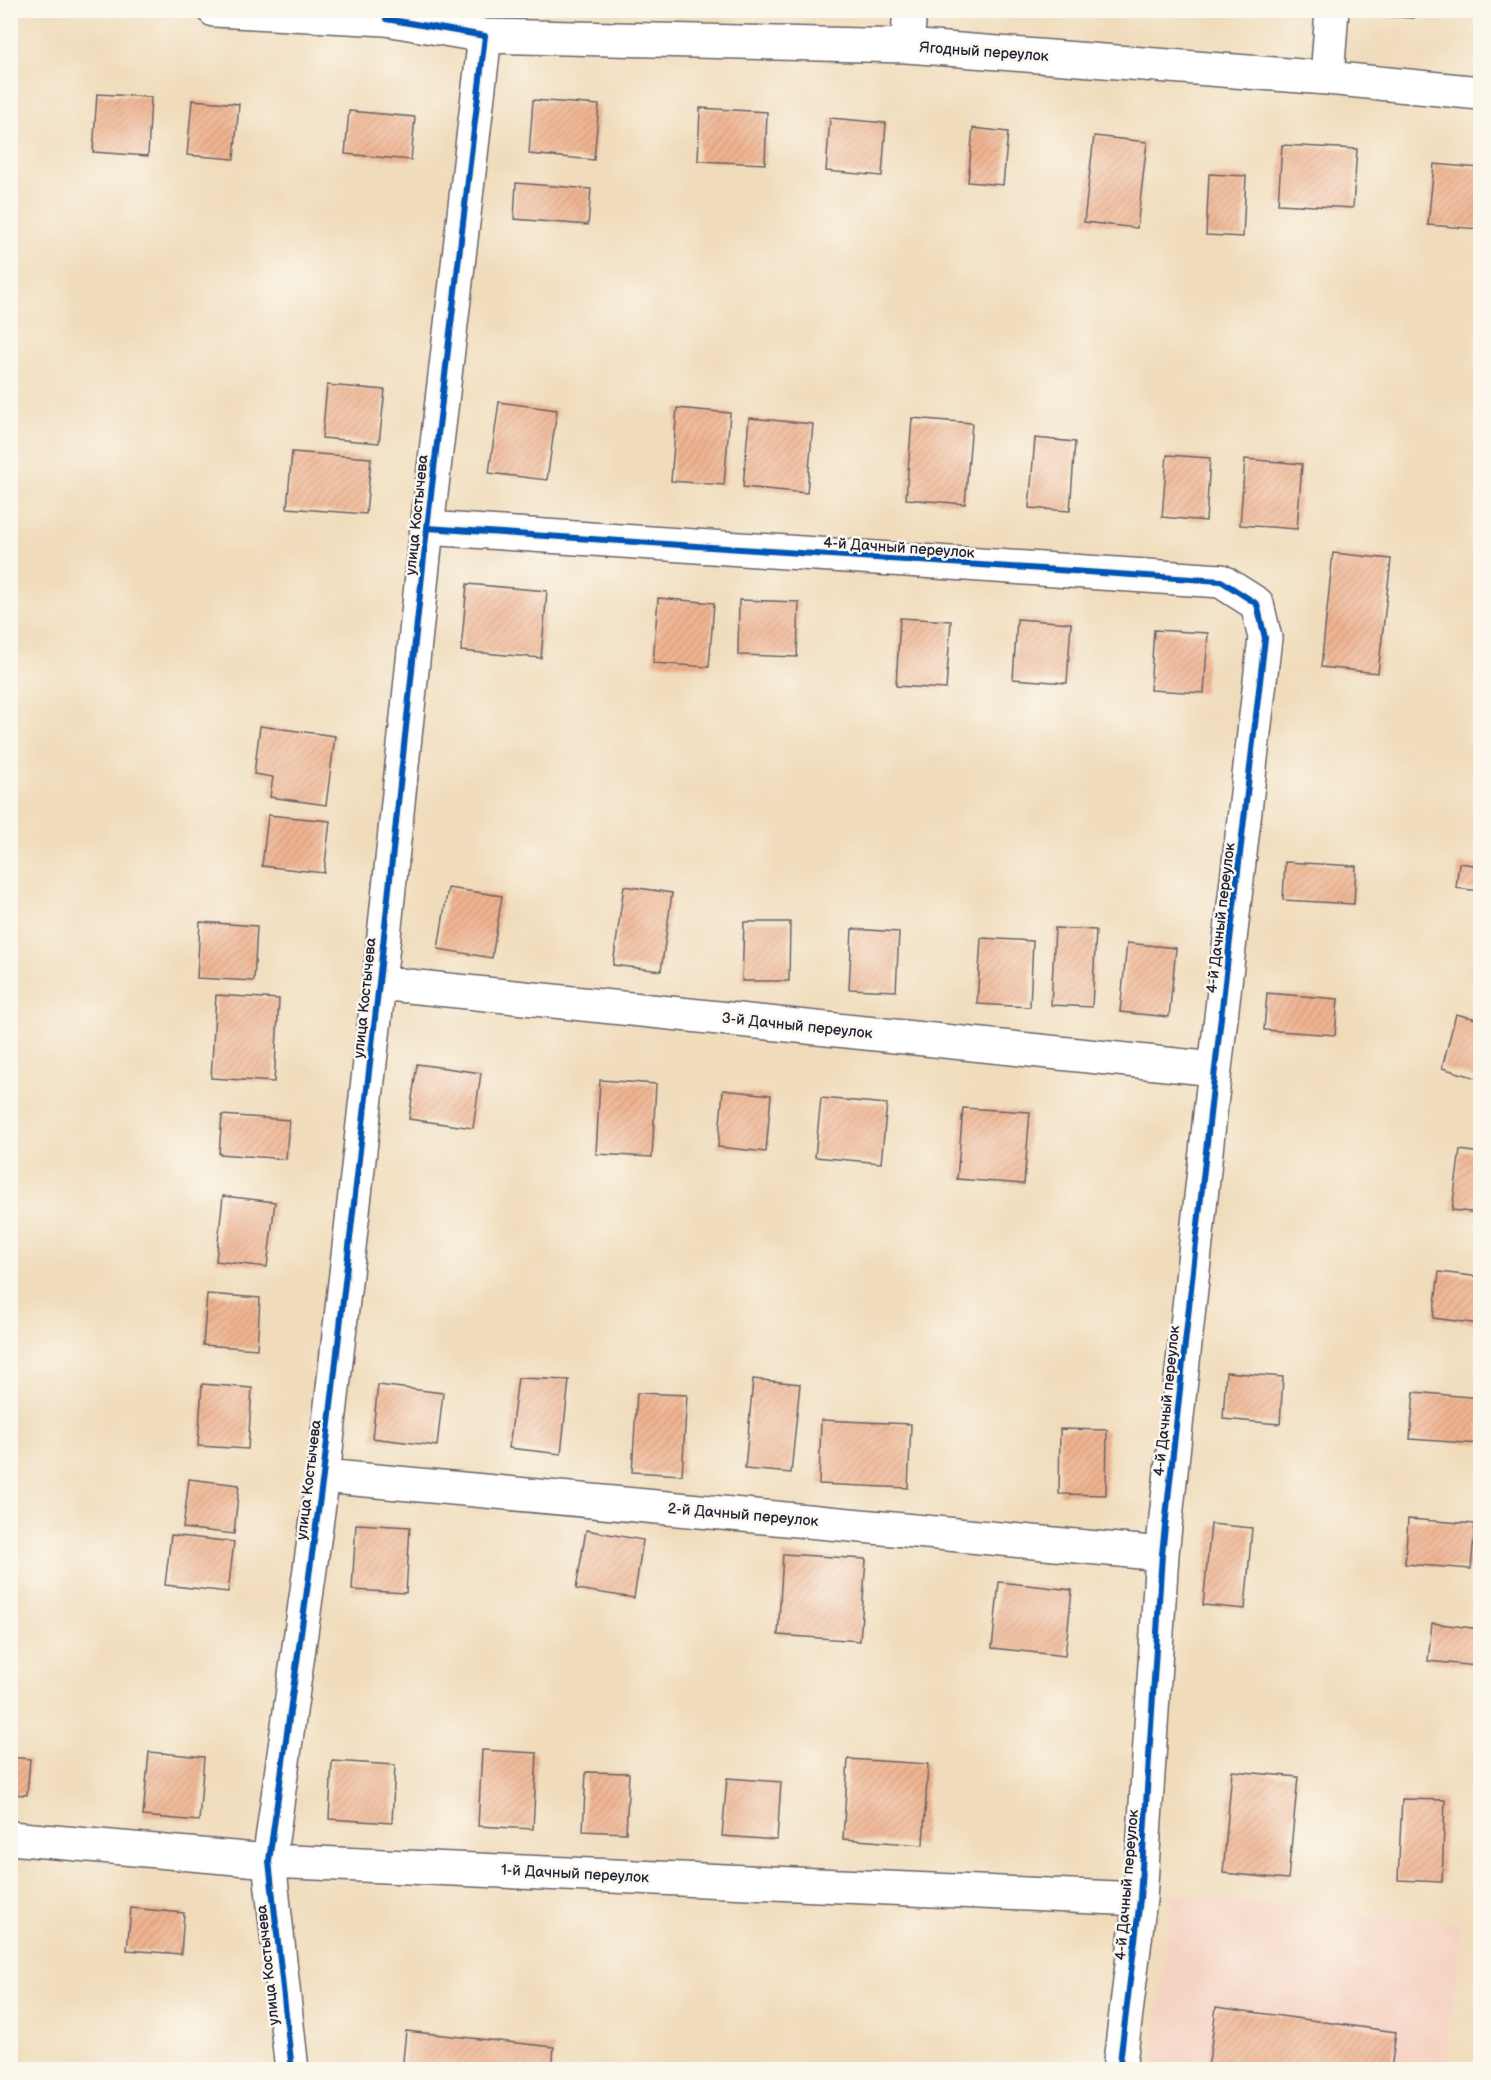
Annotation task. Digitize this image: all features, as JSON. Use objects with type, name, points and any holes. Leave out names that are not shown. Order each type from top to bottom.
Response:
[{"type":"street","points":[[214,10],[386,15],[485,36]]},
{"type":"street","points":[[907,46],[909,10]]},
{"type":"street","points":[[1327,78],[1332,10]]},
{"type":"street","name":"Ягодный переулок","points":[[485,36],[907,46],[1327,78],[1480,93]]},
{"type":"street","name":"улица Костычева","points":[[292,2070],[269,1861],[323,1476],[379,983],[427,528],[485,36]]},
{"type":"street","name":"4-й Дачный переулок","points":[[427,528],[1221,581],[1257,604],[1265,638],[1162,1554],[1140,1899],[1119,2070]]},
{"type":"street","name":"3-й Дачный переулок","points":[[379,983],[1215,1069]]},
{"type":"street","name":"2-й Дачный переулок","points":[[323,1476],[1162,1554]]},
{"type":"street","name":"1-й Дачный переулок","points":[[10,1838],[269,1861],[1140,1899]]},
{"type":"shaded area","points":[[1172,1894],[1462,1923],[1446,2069],[1151,2070]]},
{"type":"building","points":[[1366,10],[1414,10],[1414,18],[1366,15]]},
{"type":"building","points":[[97,94],[151,97],[148,156],[93,152]]},
{"type":"building","points":[[192,100],[239,104],[234,159],[187,155]]},
{"type":"building","points":[[533,100],[599,105],[594,160],[529,154]]},
{"type":"building","points":[[700,108],[767,112],[765,164],[698,161]]},
{"type":"building","points":[[349,111],[415,117],[411,160],[345,154]]},
{"type":"building","points":[[830,118],[886,123],[882,176],[826,171]]},
{"type":"building","points":[[973,128],[1008,132],[1003,185],[968,182]]},
{"type":"building","points":[[1094,136],[1147,142],[1137,228],[1084,222]]},
{"type":"building","points":[[1282,145],[1357,149],[1353,208],[1278,204]]},
{"type":"building","points":[[1434,164],[1480,168],[1480,229],[1428,225]]},
{"type":"building","points":[[1209,174],[1246,176],[1243,237],[1206,235]]},
{"type":"building","points":[[516,183],[591,189],[588,225],[514,219]]},
{"type":"building","points":[[327,385],[385,390],[379,443],[322,438]]},
{"type":"building","points":[[499,402],[557,410],[547,480],[489,473]]},
{"type":"building","points":[[677,408],[730,413],[724,485],[671,481]]},
{"type":"building","points":[[749,418],[813,424],[807,493],[743,487]]},
{"type":"building","points":[[912,418],[972,423],[965,504],[906,499]]},
{"type":"building","points":[[1035,438],[1075,442],[1070,511],[1029,508]]},
{"type":"building","points":[[292,452],[371,458],[366,514],[287,508]]},
{"type":"building","points":[[1167,455],[1210,458],[1206,521],[1162,517]]},
{"type":"building","points":[[1245,459],[1302,464],[1297,529],[1240,525]]},
{"type":"building","points":[[1333,553],[1391,559],[1378,673],[1321,667]]},
{"type":"building","points":[[467,584],[547,591],[541,658],[461,651]]},
{"type":"building","points":[[658,598],[714,603],[709,667],[653,663]]},
{"type":"building","points":[[739,600],[799,602],[797,657],[738,655]]},
{"type":"building","points":[[900,618],[951,621],[946,689],[896,686]]},
{"type":"building","points":[[1017,619],[1071,623],[1067,683],[1013,679]]},
{"type":"building","points":[[1154,630],[1208,633],[1204,693],[1150,690]]},
{"type":"building","points":[[260,726],[335,736],[326,805],[270,797],[273,777],[254,774]]},
{"type":"building","points":[[268,815],[330,821],[324,873],[262,866]]},
{"type":"building","points":[[1285,862],[1356,866],[1354,904],[1283,900]]},
{"type":"building","points":[[1459,863],[1480,866],[1480,891],[1456,888]]},
{"type":"building","points":[[624,886],[672,893],[661,971],[613,965]]},
{"type":"building","points":[[448,888],[502,896],[492,958],[438,949]]},
{"type":"building","points":[[200,922],[257,926],[254,981],[197,978]]},
{"type":"building","points":[[744,922],[790,922],[789,981],[742,981]]},
{"type":"building","points":[[1055,928],[1096,930],[1092,1007],[1051,1005]]},
{"type":"building","points":[[852,929],[899,932],[896,991],[849,989]]},
{"type":"building","points":[[981,938],[1033,941],[1030,1007],[977,1004]]},
{"type":"building","points":[[1127,943],[1176,948],[1169,1017],[1120,1012]]},
{"type":"building","points":[[1267,993],[1338,999],[1335,1035],[1264,1030]]},
{"type":"building","points":[[216,995],[279,999],[274,1082],[211,1078]]},
{"type":"building","points":[[1456,1014],[1480,1020],[1480,1079],[1442,1068]]},
{"type":"building","points":[[417,1064],[481,1073],[473,1128],[409,1119]]},
{"type":"building","points":[[600,1080],[656,1084],[652,1157],[596,1154]]},
{"type":"building","points":[[723,1090],[771,1095],[766,1152],[718,1147]]},
{"type":"building","points":[[821,1098],[887,1104],[881,1163],[815,1157]]},
{"type":"building","points":[[963,1108],[1030,1112],[1024,1184],[957,1179]]},
{"type":"building","points":[[222,1115],[289,1120],[286,1159],[219,1154]]},
{"type":"building","points":[[1460,1150],[1480,1153],[1480,1213],[1452,1210]]},
{"type":"building","points":[[223,1196],[275,1202],[267,1267],[216,1261]]},
{"type":"building","points":[[1439,1272],[1480,1277],[1480,1324],[1433,1318]]},
{"type":"building","points":[[207,1294],[260,1298],[257,1349],[203,1345]]},
{"type":"building","points":[[1226,1372],[1283,1377],[1280,1424],[1223,1419]]},
{"type":"building","points":[[518,1378],[569,1380],[561,1454],[509,1448]]},
{"type":"building","points":[[753,1379],[800,1384],[791,1473],[745,1469]]},
{"type":"building","points":[[202,1384],[252,1388],[248,1449],[198,1446]]},
{"type":"building","points":[[378,1385],[443,1393],[437,1446],[372,1438]]},
{"type":"building","points":[[1414,1392],[1480,1398],[1480,1444],[1410,1439]]},
{"type":"building","points":[[637,1393],[687,1395],[682,1475],[632,1472]]},
{"type":"building","points":[[821,1420],[911,1424],[908,1488],[819,1484]]},
{"type":"building","points":[[1060,1429],[1107,1430],[1106,1495],[1059,1494]]},
{"type":"building","points":[[189,1479],[239,1485],[234,1534],[183,1528]]},
{"type":"building","points":[[1408,1519],[1475,1524],[1471,1569],[1405,1564]]},
{"type":"building","points":[[356,1524],[410,1527],[406,1593],[352,1590]]},
{"type":"building","points":[[1211,1524],[1252,1528],[1245,1609],[1203,1605]]},
{"type":"building","points":[[586,1530],[643,1540],[634,1598],[576,1589]]},
{"type":"building","points":[[171,1535],[234,1542],[228,1592],[165,1585]]},
{"type":"building","points":[[783,1554],[866,1559],[860,1641],[778,1635]]},
{"type":"building","points":[[999,1582],[1072,1590],[1065,1656],[992,1648]]},
{"type":"building","points":[[1432,1623],[1480,1629],[1477,1666],[1428,1661]]},
{"type":"building","points":[[482,1750],[537,1753],[533,1829],[478,1826]]},
{"type":"building","points":[[149,1752],[204,1757],[199,1821],[143,1816]]},
{"type":"building","points":[[10,1757],[30,1759],[27,1795],[10,1794]]},
{"type":"building","points":[[848,1759],[928,1764],[923,1845],[843,1839]]},
{"type":"building","points":[[332,1761],[395,1765],[392,1823],[329,1819]]},
{"type":"building","points":[[1232,1771],[1298,1777],[1288,1879],[1223,1873]]},
{"type":"building","points":[[586,1772],[629,1773],[626,1833],[583,1831]]},
{"type":"building","points":[[727,1778],[781,1782],[777,1840],[722,1836]]},
{"type":"building","points":[[1402,1799],[1445,1800],[1442,1882],[1398,1880]]},
{"type":"building","points":[[131,1908],[184,1913],[181,1954],[127,1950]]},
{"type":"building","points":[[1216,2007],[1396,2032],[1391,2070],[1208,2070]]},
{"type":"building","points":[[406,2031],[554,2047],[552,2070],[402,2070]]},
{"type":"building","points":[[637,2065],[661,2068],[661,2070],[636,2070]]},
{"type":"cycle path","points":[[292,2070],[269,1861],[323,1476],[379,983],[427,528],[485,36],[386,19],[387,10]]},
{"type":"cycle path","points":[[427,528],[1221,581],[1257,604],[1265,638],[1162,1554],[1140,1899],[1119,2070]]}]
